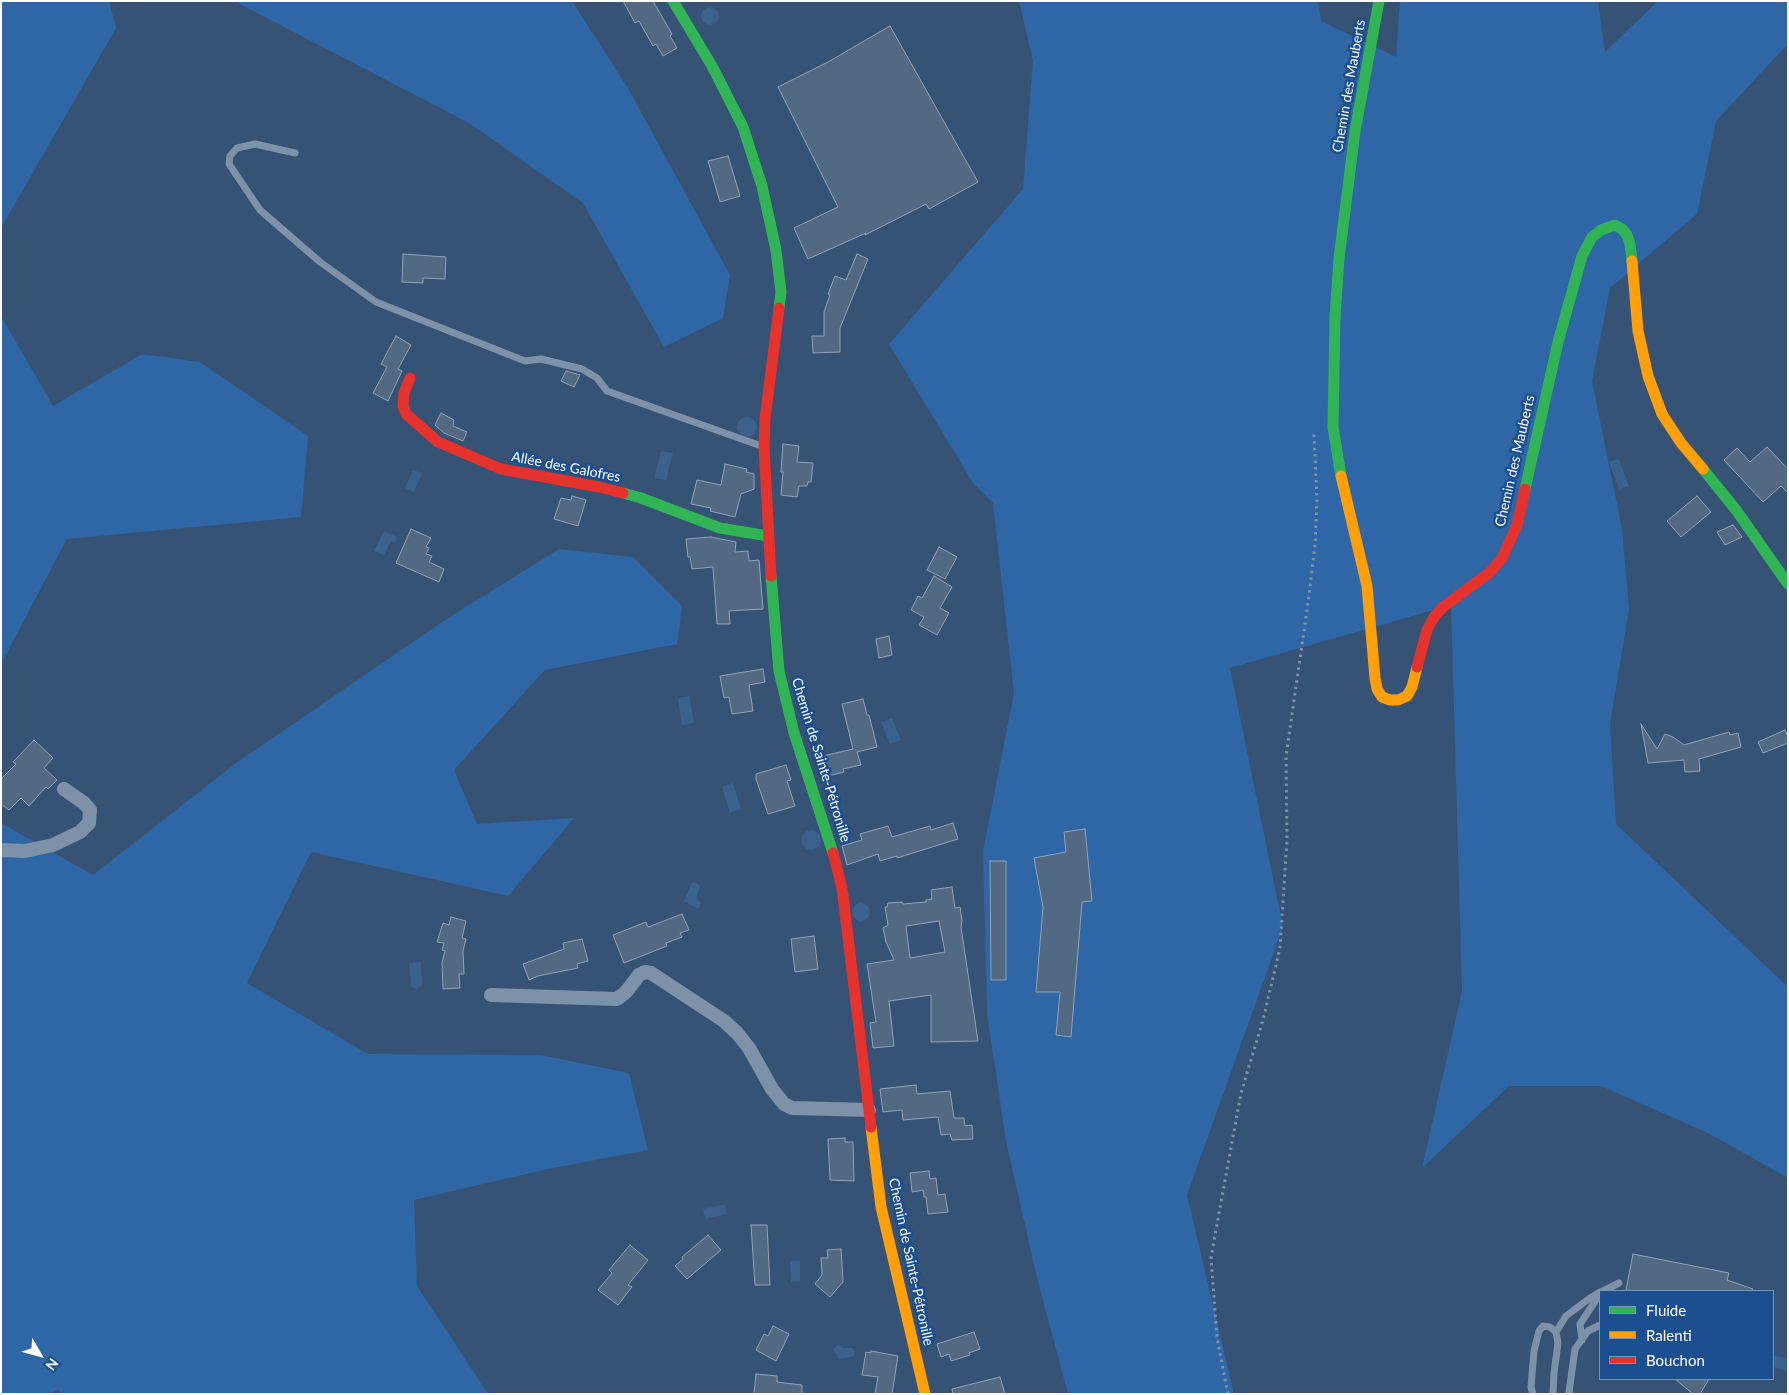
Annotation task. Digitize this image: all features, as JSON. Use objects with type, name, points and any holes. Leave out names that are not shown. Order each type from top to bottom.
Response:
[{"type":"street","name":"Chemin de Sainte-Pétronille","points":[[673,1],[712,66],[743,127],[762,186],[776,250],[781,292],[765,419],[764,447],[768,536],[779,671],[797,742],[829,840],[842,888],[881,1208],[926,1394]]},
{"type":"street","name":"Chemin des Mauberts","points":[[1379,1],[1355,131],[1339,258],[1333,394],[1338,464],[1367,586],[1375,678],[1377,689],[1382,697],[1398,700],[1407,696],[1412,687],[1427,630],[1434,617],[1443,607],[1490,572],[1502,558],[1510,543],[1517,525],[1558,342],[1582,256],[1592,237],[1609,226],[1615,225],[1622,229],[1627,235],[1630,244],[1638,331],[1648,376],[1662,414],[1680,443],[1736,510],[1788,584]]},
{"type":"street","name":"Allée des Galofres","points":[[410,378],[404,393],[402,406],[406,414],[438,442],[448,447],[501,470],[599,487],[641,498],[720,528],[768,536]]},
{"type":"street","points":[[1,850],[25,851],[53,845],[80,832],[89,823],[90,810],[84,803],[64,789]]},
{"type":"street","points":[[491,995],[617,999],[626,992],[639,975],[645,972],[650,973],[737,1032],[749,1048],[772,1089],[784,1104],[792,1108],[869,1110]]},
{"type":"lane","points":[[295,153],[255,144],[237,148],[230,156],[229,164],[260,210],[320,262],[376,302],[525,361],[541,359],[582,369],[598,378],[607,391],[764,447]]},
{"type":"lane","points":[[1605,1290],[1619,1283]]},
{"type":"lane","points":[[1556,1332],[1566,1316],[1599,1293]]},
{"type":"lane","points":[[1582,1340],[1580,1324],[1599,1295]]},
{"type":"lane","points":[[1533,1394],[1534,1351],[1539,1331],[1544,1326],[1550,1327],[1556,1332],[1558,1343],[1553,1394]]},
{"type":"lane","points":[[1570,1394],[1575,1349],[1588,1331],[1599,1326]]},
{"type":"path","points":[[1228,1394],[1217,1338],[1211,1256],[1241,1093],[1263,1020],[1280,948],[1287,840],[1286,756],[1315,545],[1317,500],[1314,435],[1316,428]]},
{"type":"shaded area","points":[[1,1],[109,1],[116,28],[1,228]]},
{"type":"shaded area","points":[[234,1],[572,1],[629,90],[730,275],[723,318],[664,347],[583,203],[469,123]]},
{"type":"shaded area","points":[[1019,1],[1318,1],[1321,21],[1396,57],[1400,1],[1598,1],[1605,52],[1658,1],[1788,1],[1788,44],[1716,121],[1697,214],[1610,288],[1592,381],[1622,529],[1629,609],[1610,724],[1616,824],[1788,987],[1788,1178],[1708,1133],[1601,1086],[1509,1086],[1422,1168],[1462,991],[1451,605],[1230,668],[1283,927],[1187,1195],[1234,1394],[1068,1394],[1037,1278],[1006,1141],[987,1014],[983,851],[1014,693],[993,503],[973,483],[889,344],[1023,189],[1033,61]]},
{"type":"shaded area","points":[[706,7],[714,7],[719,12],[717,23],[706,25],[701,20],[701,12]]},
{"type":"shaded area","points":[[1,316],[53,406],[142,354],[200,362],[308,436],[301,517],[67,539],[1,664]]},
{"type":"shaded area","points":[[747,417],[754,420],[757,427],[754,434],[747,437],[740,434],[737,427],[740,420]]},
{"type":"shaded area","points":[[661,451],[673,453],[666,480],[654,478]]},
{"type":"shaded area","points":[[1619,459],[1629,486],[1619,489],[1609,462]]},
{"type":"shaded area","points":[[413,470],[422,473],[414,492],[405,488]]},
{"type":"shaded area","points":[[384,531],[397,537],[395,543],[391,541],[384,555],[374,551]]},
{"type":"shaded area","points":[[559,549],[633,557],[682,606],[677,644],[545,670],[454,770],[477,824],[574,818],[508,896],[311,852],[247,983],[368,1054],[541,1055],[629,1073],[648,1150],[548,1169],[414,1200],[417,1286],[488,1394],[61,1394],[58,1389],[51,1394],[1,1394],[1,823],[93,875],[236,763],[448,618]]},
{"type":"shaded area","points":[[689,696],[694,723],[682,725],[678,698]]},
{"type":"shaded area","points":[[892,718],[901,740],[890,744],[881,722]]},
{"type":"shaded area","points":[[733,783],[741,809],[730,813],[722,787]]},
{"type":"shaded area","points":[[811,830],[818,833],[821,840],[818,847],[811,850],[804,847],[801,840],[804,833]]},
{"type":"shaded area","points":[[692,882],[700,887],[696,898],[701,903],[698,909],[684,901]]},
{"type":"shaded area","points":[[861,903],[867,906],[870,912],[867,918],[861,921],[855,918],[852,912],[855,906]]},
{"type":"shaded area","points":[[421,962],[422,986],[417,990],[411,986],[409,963]]},
{"type":"shaded area","points":[[725,1204],[727,1214],[705,1219],[703,1209]]},
{"type":"shaded area","points":[[790,1261],[800,1261],[800,1281],[791,1282]]},
{"type":"shaded area","points":[[838,1345],[844,1348],[852,1348],[855,1352],[854,1356],[839,1359],[833,1349]]},
{"type":"shaded area","points":[[1774,1355],[1788,1359],[1788,1371],[1774,1367]]},
{"type":"building","points":[[623,1],[653,1],[672,34],[670,36],[677,48],[663,56],[656,44],[653,46],[639,21],[635,23]]},
{"type":"building","points":[[890,26],[978,182],[929,209],[926,204],[865,235],[866,233],[808,259],[794,228],[838,207],[778,87],[828,62]]},
{"type":"building","points":[[728,156],[740,196],[720,202],[708,161]]},
{"type":"building","points":[[403,254],[446,257],[445,279],[423,278],[423,283],[402,282]]},
{"type":"building","points":[[857,254],[868,259],[840,328],[840,352],[813,353],[812,336],[824,336],[824,312],[835,276],[846,280]]},
{"type":"building","points":[[396,336],[411,345],[398,369],[402,371],[388,401],[373,393],[387,367],[381,364]]},
{"type":"building","points":[[566,371],[580,375],[574,387],[561,381]]},
{"type":"building","points":[[441,413],[454,420],[453,426],[467,432],[463,441],[444,433],[435,425]]},
{"type":"building","points":[[783,444],[799,446],[797,462],[813,463],[811,482],[808,482],[807,486],[799,486],[797,497],[781,495]]},
{"type":"building","points":[[1767,447],[1788,469],[1788,493],[1781,486],[1763,502],[1724,460],[1737,448],[1750,462]]},
{"type":"building","points":[[725,464],[747,469],[746,472],[754,474],[754,489],[741,494],[735,517],[710,511],[711,508],[691,504],[697,480],[721,485]]},
{"type":"building","points":[[572,496],[586,500],[578,526],[554,519],[561,498],[571,500]]},
{"type":"building","points":[[1697,496],[1711,512],[1681,537],[1667,521]]},
{"type":"building","points":[[1733,525],[1742,537],[1725,545],[1717,532]]},
{"type":"building","points":[[411,529],[431,538],[426,547],[429,548],[426,554],[432,556],[429,562],[444,569],[439,582],[396,563]]},
{"type":"building","points":[[711,537],[736,542],[735,552],[748,551],[749,561],[759,560],[763,609],[729,611],[730,624],[717,624],[713,567],[692,569],[690,557],[688,557],[686,539]]},
{"type":"building","points":[[939,547],[957,557],[945,579],[927,570]]},
{"type":"building","points":[[934,576],[952,587],[940,608],[949,613],[937,635],[919,625],[924,617],[911,610],[918,596],[922,598]]},
{"type":"building","points":[[889,636],[892,655],[879,658],[876,639]]},
{"type":"building","points":[[763,669],[765,682],[749,685],[753,711],[732,714],[729,697],[724,698],[720,676]]},
{"type":"building","points":[[863,699],[877,747],[857,752],[861,765],[843,769],[844,772],[828,776],[823,756],[853,749],[842,704]]},
{"type":"building","points":[[1641,724],[1657,749],[1665,734],[1684,745],[1729,732],[1730,735],[1738,733],[1741,747],[1699,759],[1700,771],[1685,772],[1684,760],[1648,763]]},
{"type":"building","points":[[1785,730],[1788,743],[1763,753],[1758,742]]},
{"type":"building","points":[[34,740],[53,758],[44,768],[57,780],[48,789],[46,787],[29,806],[21,798],[9,810],[1,804],[1,779],[16,764],[13,762]]},
{"type":"building","points":[[786,765],[791,780],[787,781],[795,806],[768,814],[756,774]]},
{"type":"building","points":[[953,823],[958,839],[897,858],[897,856],[880,861],[878,854],[847,865],[842,846],[862,840],[860,834],[888,826],[892,837],[930,826],[931,830]]},
{"type":"building","points":[[1085,829],[1092,901],[1082,902],[1071,1037],[1056,1035],[1060,992],[1036,992],[1043,907],[1034,858],[1066,852],[1064,832]]},
{"type":"building","points":[[990,861],[1006,861],[1006,980],[991,980]]},
{"type":"building","points":[[952,887],[955,908],[960,907],[961,927],[978,1041],[931,1042],[931,995],[889,1001],[894,1046],[873,1048],[870,1023],[876,1022],[867,964],[894,960],[886,942],[883,928],[888,925],[885,907],[887,907],[888,903],[926,902],[926,900],[932,899],[931,890]],"holes":[[[939,921],[945,952],[910,958],[906,926]]]},
{"type":"building","points":[[682,914],[689,930],[680,933],[682,937],[666,943],[667,946],[624,963],[613,935],[646,922],[648,927]]},
{"type":"building","points":[[451,917],[466,921],[462,938],[466,939],[463,951],[464,974],[459,974],[460,988],[443,989],[442,962],[445,951],[442,950],[444,943],[437,942],[443,923],[449,925]]},
{"type":"building","points":[[814,936],[818,969],[795,972],[791,939]]},
{"type":"building","points":[[582,939],[588,961],[577,964],[578,968],[538,976],[529,980],[523,964],[564,949],[563,943]]},
{"type":"building","points":[[916,1085],[917,1094],[950,1091],[954,1118],[964,1118],[965,1126],[972,1125],[973,1139],[952,1140],[950,1134],[941,1135],[938,1117],[903,1120],[902,1110],[883,1112],[880,1089]]},
{"type":"building","points":[[845,1138],[845,1142],[853,1142],[854,1181],[830,1180],[828,1139]]},
{"type":"building","points":[[929,1171],[930,1179],[936,1178],[938,1195],[945,1194],[948,1212],[928,1214],[926,1197],[924,1197],[923,1190],[912,1192],[910,1173]]},
{"type":"building","points":[[751,1225],[767,1225],[770,1285],[755,1285]]},
{"type":"building","points":[[708,1235],[721,1250],[687,1279],[675,1266],[683,1259],[682,1257]]},
{"type":"building","points":[[630,1245],[648,1260],[628,1285],[632,1287],[618,1305],[598,1290],[612,1273],[609,1270]]},
{"type":"building","points":[[841,1249],[843,1282],[830,1297],[815,1284],[822,1275],[821,1258],[828,1258],[827,1250]]},
{"type":"building","points":[[1633,1254],[1729,1273],[1727,1280],[1753,1289],[1752,1290],[1626,1290]]},
{"type":"building","points":[[773,1326],[789,1334],[776,1361],[756,1350],[764,1334],[768,1336]]},
{"type":"building","points":[[974,1332],[980,1349],[969,1353],[970,1355],[951,1361],[949,1354],[941,1357],[937,1344]]},
{"type":"building","points":[[871,1351],[898,1356],[892,1394],[875,1394],[878,1377],[862,1375],[866,1352],[871,1353]]},
{"type":"building","points":[[756,1374],[777,1376],[777,1382],[802,1385],[802,1394],[754,1394]]},
{"type":"building","points":[[1000,1377],[1005,1394],[953,1394],[952,1389]]},
{"type":"building","points":[[1676,1380],[1708,1380],[1700,1394],[1693,1394]]},
{"type":"traffic: fast","points":[[673,1],[712,66],[743,127],[762,186],[776,250],[781,292],[779,308]]},
{"type":"traffic: fast","points":[[1341,476],[1333,427],[1335,317],[1339,258],[1355,131],[1379,1]]},
{"type":"traffic: fast","points":[[1525,489],[1558,342],[1582,256],[1592,237],[1601,230],[1615,225],[1627,235],[1632,261]]},
{"type":"traffic: fast","points":[[1703,469],[1736,510],[1788,584]]},
{"type":"traffic: fast","points":[[623,493],[720,528],[768,536]]},
{"type":"traffic: fast","points":[[771,576],[779,671],[794,733],[833,853]]},
{"type":"traffic: slow","points":[[1632,261],[1638,331],[1648,376],[1662,414],[1681,443],[1703,469]]},
{"type":"traffic: slow","points":[[1341,476],[1367,586],[1375,678],[1377,689],[1382,697],[1398,700],[1407,696],[1412,687],[1417,667]]},
{"type":"traffic: slow","points":[[871,1127],[881,1207],[925,1394]]},
{"type":"traffic: jam","points":[[771,576],[764,447],[765,419],[779,308]]},
{"type":"traffic: jam","points":[[410,378],[404,393],[403,406],[406,414],[438,442],[501,469],[623,493]]},
{"type":"traffic: jam","points":[[1417,667],[1427,630],[1434,617],[1443,607],[1490,572],[1502,558],[1517,525],[1525,489]]},
{"type":"traffic: jam","points":[[833,853],[842,888],[871,1127]]}]
